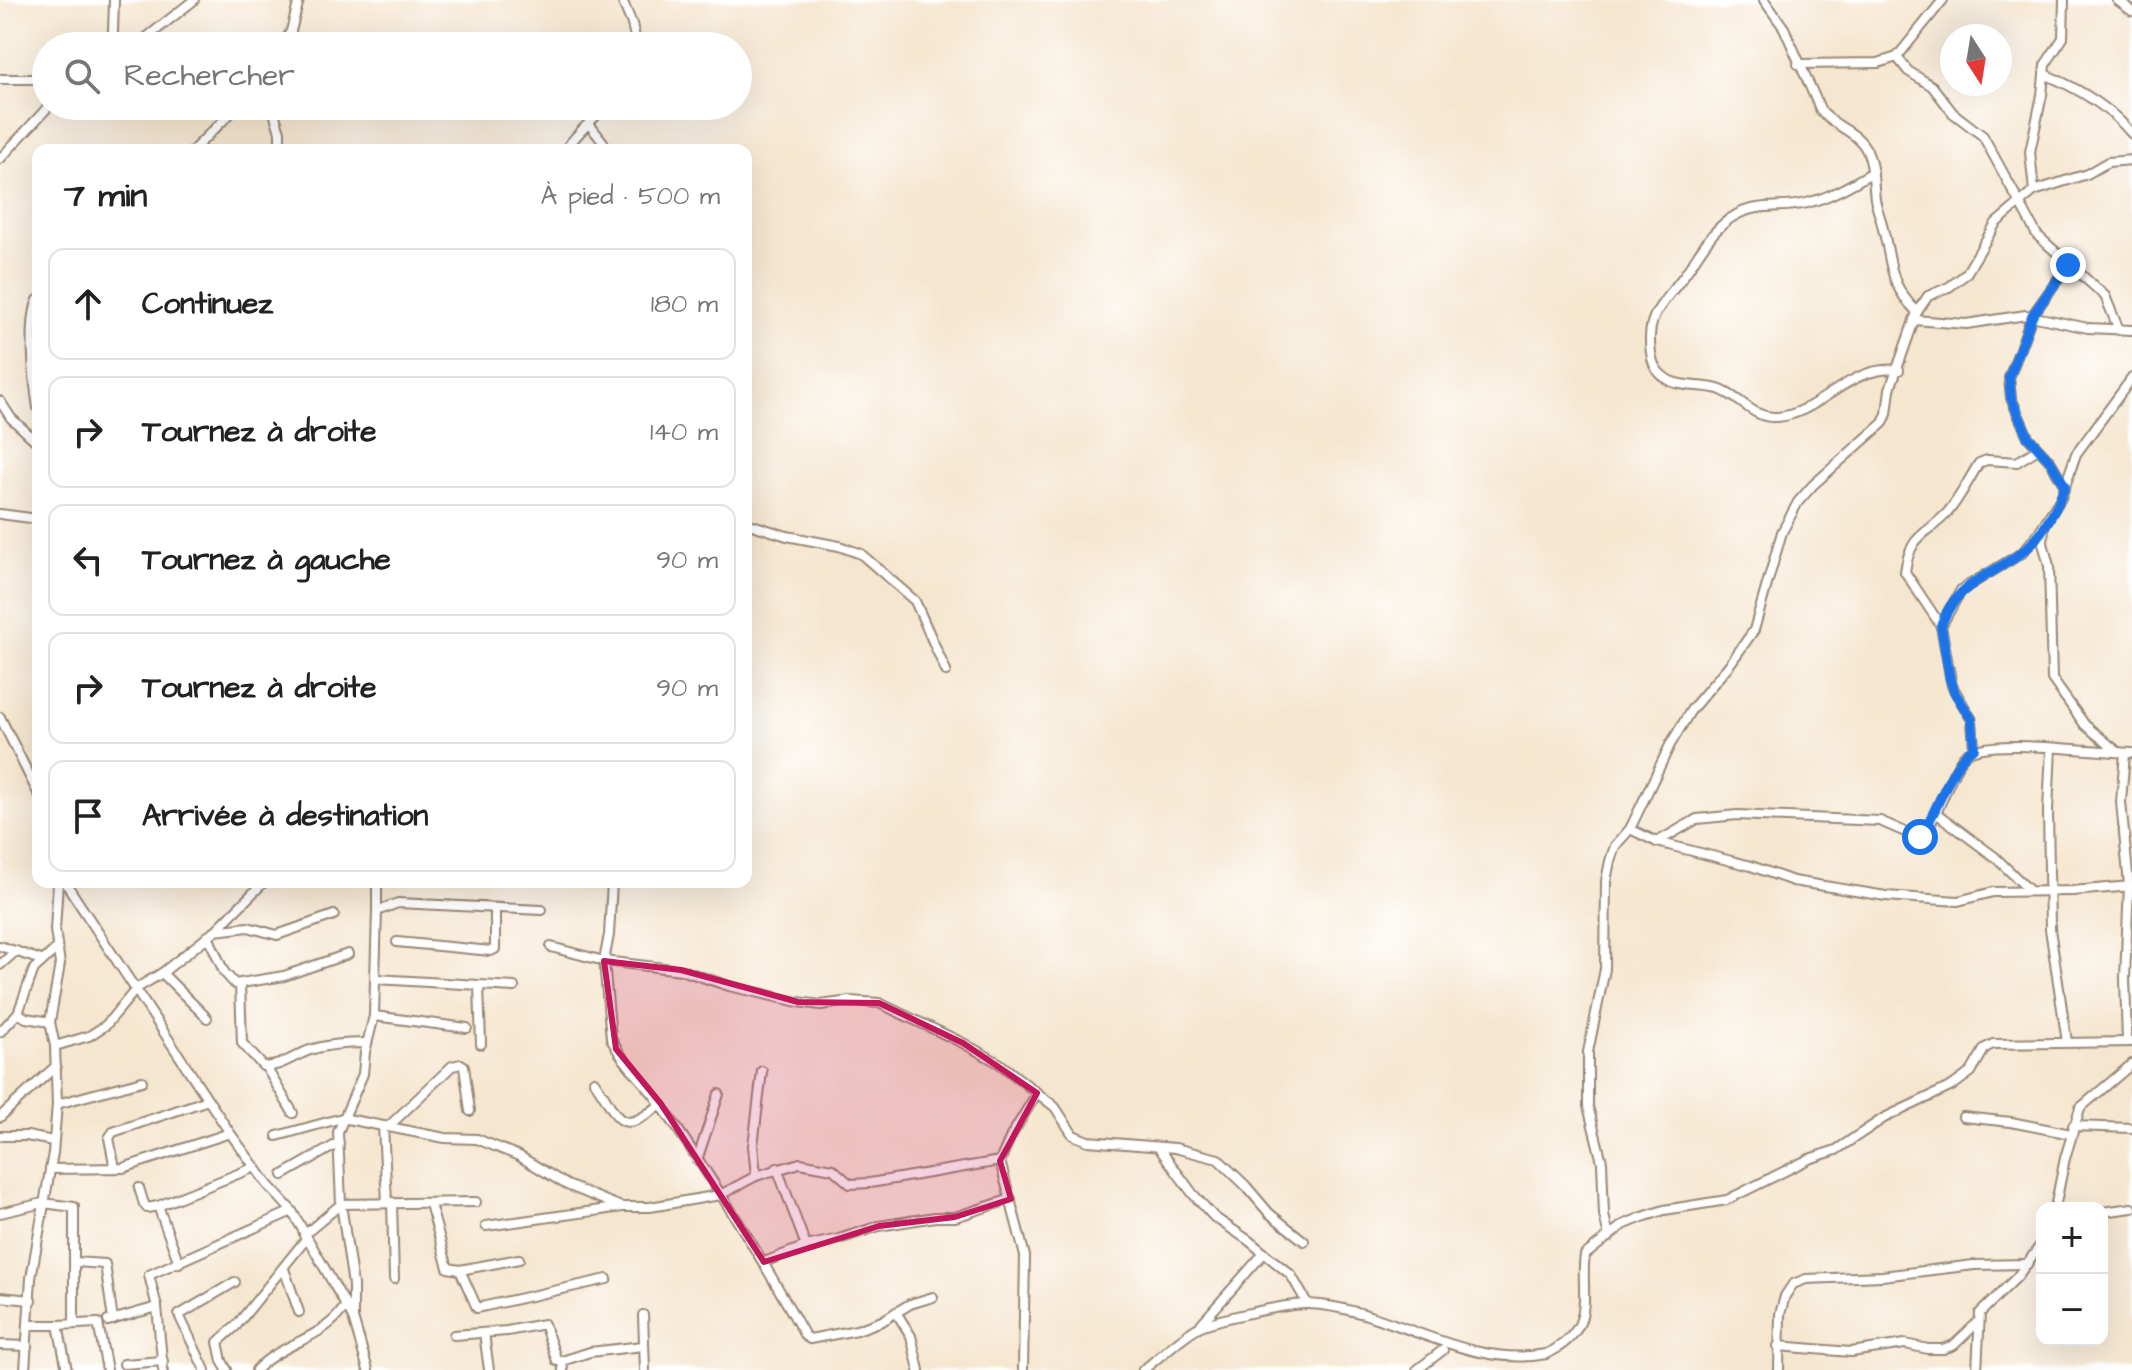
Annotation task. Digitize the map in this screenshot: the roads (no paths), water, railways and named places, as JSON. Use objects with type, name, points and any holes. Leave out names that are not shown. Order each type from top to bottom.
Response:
[{"type":"street","points":[[113,32],[114,0]]},
{"type":"street","points":[[154,32],[194,0]]},
{"type":"street","points":[[290,32],[299,0]]},
{"type":"street","points":[[622,0],[634,32]]},
{"type":"street","points":[[1764,0],[1784,28],[1798,64],[1828,119],[1857,138],[1867,149],[1877,211],[1895,283],[1916,316],[1966,324],[2006,316],[2032,316],[2088,328],[2132,330]]},
{"type":"street","points":[[1798,64],[1878,63],[1897,57],[1943,0]]},
{"type":"street","points":[[2034,191],[2030,152],[2045,65],[2063,38],[2064,0]]},
{"type":"street","points":[[2117,0],[2132,11]]},
{"type":"street","points":[[1897,57],[1908,71],[1932,86],[1953,113],[1983,136],[2037,235],[2105,296],[2119,330]]},
{"type":"street","points":[[2044,74],[2069,85],[2110,111],[2132,134]]},
{"type":"street","points":[[0,79],[32,79]]},
{"type":"street","points":[[0,159],[36,120]]},
{"type":"street","points":[[199,144],[224,120]]},
{"type":"street","points":[[276,120],[280,144]]},
{"type":"street","points":[[570,144],[593,120]]},
{"type":"street","points":[[589,124],[604,144]]},
{"type":"street","points":[[1609,1237],[1604,1215],[1602,1162],[1588,1106],[1588,1052],[1605,969],[1606,881],[1615,846],[1630,829],[1691,710],[1754,630],[1782,532],[1798,502],[1883,423],[1890,389],[1916,316],[1928,296],[1955,284],[1966,274],[1984,238],[1996,223],[2034,191],[2087,174],[2108,162],[2132,160]]},
{"type":"street","points":[[1873,172],[1828,196],[1806,203],[1750,209],[1735,215],[1701,247],[1687,272],[1658,307],[1648,336],[1652,361],[1659,375],[1677,384],[1721,390],[1758,414],[1776,417],[1800,410],[1848,381],[1874,371],[1899,370]]},
{"type":"street","points":[[2065,486],[2050,461],[2028,437],[2009,386],[2012,366],[2032,316],[2068,265]]},
{"type":"street","points":[[1941,626],[1961,590],[2022,553],[2044,526],[2065,486],[2076,454],[2132,378]]},
{"type":"street","points":[[0,401],[11,418],[32,437]]},
{"type":"street","points":[[1974,748],[1972,720],[1950,679],[1941,626],[1905,572],[1913,543],[1948,512],[1979,463],[1987,460],[2017,462],[2038,449]]},
{"type":"street","points":[[0,514],[32,518]]},
{"type":"street","points":[[752,525],[861,554],[915,601],[946,671]]},
{"type":"street","points":[[2044,526],[2043,543],[2049,566],[2052,679],[2085,725],[2125,753]]},
{"type":"street","points":[[0,717],[32,781]]},
{"type":"street","points":[[1657,842],[1697,819],[1737,815],[1880,821],[1919,838],[1936,813],[1953,772],[1965,753],[1974,748],[2051,748],[2125,753]]},
{"type":"street","points":[[2051,748],[2050,929],[2067,1042]]},
{"type":"street","points":[[1199,1326],[1307,1303],[1370,1320],[1443,1350],[1508,1366],[1555,1350],[1578,1326],[1582,1313],[1585,1255],[1623,1225],[1664,1210],[1727,1200],[1809,1159],[1836,1150],[1884,1118],[1952,1086],[1971,1072],[1985,1048],[1993,1044],[2130,1042],[2125,978],[2130,886],[2121,802],[2125,753]]},
{"type":"street","points":[[1936,813],[1995,857],[2031,891]]},
{"type":"street","points":[[1630,829],[1657,842],[1751,866],[1807,885],[1886,896],[1958,901],[1993,892],[2130,886]]},
{"type":"street","points":[[25,1370],[31,1278],[50,1169],[57,1104],[55,1046],[50,1022],[59,976],[55,930],[58,888]]},
{"type":"street","points":[[69,888],[230,1133],[292,1211],[353,1318]]},
{"type":"street","points":[[55,1046],[89,1036],[106,1025],[137,988],[162,973],[212,933],[258,888]]},
{"type":"street","points":[[368,1370],[353,1318],[353,1285],[341,1204],[338,1132],[363,1074],[374,1016],[377,888]]},
{"type":"street","points":[[612,888],[604,961],[611,1038],[616,1049],[661,1104],[764,1262],[805,1336],[810,1339],[857,1330],[910,1304],[933,1297]]},
{"type":"street","points":[[377,911],[398,903],[542,910]]},
{"type":"street","points":[[397,942],[491,951],[495,949],[495,909]]},
{"type":"street","points":[[212,933],[248,927],[277,935],[334,915]]},
{"type":"street","points":[[212,933],[224,972],[230,981],[240,984],[284,976],[348,954]]},
{"type":"street","points":[[0,946],[41,960]]},
{"type":"street","points":[[551,947],[604,961],[681,970],[729,986],[798,1002],[821,1005],[850,1001],[879,1003],[999,1063],[1055,1107],[1073,1135],[1088,1141],[1175,1148],[1218,1159],[1269,1213],[1304,1241]]},
{"type":"street","points":[[0,1032],[18,1013],[30,978],[41,960],[57,948]]},
{"type":"street","points":[[0,965],[16,951]]},
{"type":"street","points":[[162,973],[207,1018]]},
{"type":"street","points":[[376,979],[514,987]]},
{"type":"street","points":[[240,984],[242,1043],[266,1067],[293,1113]]},
{"type":"street","points":[[479,986],[481,1044]]},
{"type":"street","points":[[18,1013],[26,1018],[50,1022]]},
{"type":"street","points":[[374,1016],[467,1028]]},
{"type":"street","points":[[266,1067],[310,1050],[339,1043],[367,1043]]},
{"type":"street","points":[[386,1126],[443,1073],[461,1064],[464,1066],[470,1111]]},
{"type":"street","points":[[2056,1202],[2080,1108],[2132,1064]]},
{"type":"street","points":[[0,1117],[56,1066]]},
{"type":"street","points":[[756,1176],[753,1146],[762,1071]]},
{"type":"street","points":[[57,1104],[142,1081]]},
{"type":"street","points":[[594,1081],[623,1123],[628,1124],[649,1114],[661,1104]]},
{"type":"street","points":[[1023,1370],[1025,1256],[1000,1161],[1037,1093]]},
{"type":"street","points":[[697,1160],[719,1094]]},
{"type":"street","points":[[115,1168],[109,1138],[113,1132],[208,1100]]},
{"type":"street","points":[[1963,1117],[2072,1130],[2132,1128]]},
{"type":"street","points":[[277,1136],[342,1118],[445,1138],[477,1139],[519,1156],[567,1185],[622,1207]]},
{"type":"street","points":[[386,1126],[394,1279]]},
{"type":"street","points":[[50,1169],[115,1168],[141,1164],[230,1133]]},
{"type":"street","points":[[0,1136],[27,1136],[53,1141]]},
{"type":"street","points":[[283,1175],[339,1143]]},
{"type":"street","points":[[1159,1148],[1214,1217],[1291,1275],[1307,1303]]},
{"type":"street","points":[[486,1226],[622,1207],[650,1207],[720,1195],[756,1176],[800,1163],[833,1169],[850,1184],[1000,1161]]},
{"type":"street","points":[[139,1188],[147,1208],[255,1167]]},
{"type":"street","points":[[777,1168],[806,1246]]},
{"type":"street","points":[[764,1262],[806,1246],[879,1226],[955,1217],[1011,1199]]},
{"type":"street","points":[[227,1370],[218,1342],[236,1326],[284,1269],[305,1237],[341,1204],[476,1202]]},
{"type":"street","points":[[0,1213],[43,1203],[74,1207],[74,1324]]},
{"type":"street","points":[[430,1204],[445,1265],[460,1270],[519,1259]]},
{"type":"street","points":[[158,1206],[179,1263]]},
{"type":"street","points":[[2108,1211],[2132,1208]]},
{"type":"street","points":[[124,1364],[163,1366],[157,1307],[149,1275],[292,1211]]},
{"type":"street","points":[[1977,1370],[1980,1313],[2036,1251]]},
{"type":"street","points":[[1143,1370],[1199,1326],[1264,1253]]},
{"type":"street","points":[[75,1262],[105,1264],[113,1320]]},
{"type":"street","points":[[1779,1370],[1780,1314],[1785,1296],[1793,1284],[1806,1279],[1882,1276],[1974,1265],[2027,1264]]},
{"type":"street","points":[[284,1269],[299,1312]]},
{"type":"street","points":[[460,1270],[477,1308],[607,1279]]},
{"type":"street","points":[[205,1370],[179,1315],[235,1282]]},
{"type":"street","points":[[0,1297],[31,1300]]},
{"type":"street","points":[[256,1370],[271,1356],[334,1322],[345,1306]]},
{"type":"street","points":[[29,1325],[98,1323],[157,1307]]},
{"type":"street","points":[[896,1312],[911,1336],[919,1370]]},
{"type":"street","points":[[643,1315],[645,1370]]},
{"type":"street","points":[[1778,1346],[1851,1352],[1905,1344],[1943,1349],[1954,1345],[1979,1321]]},
{"type":"street","points":[[98,1323],[107,1370]]},
{"type":"street","points":[[454,1335],[544,1324],[553,1356],[563,1366],[590,1352],[643,1346]]},
{"type":"street","points":[[58,1325],[67,1370]]},
{"type":"street","points":[[484,1333],[489,1370]]},
{"type":"street","points":[[0,1345],[27,1346]]},
{"type":"street","points":[[1417,1370],[1443,1350]]}]
